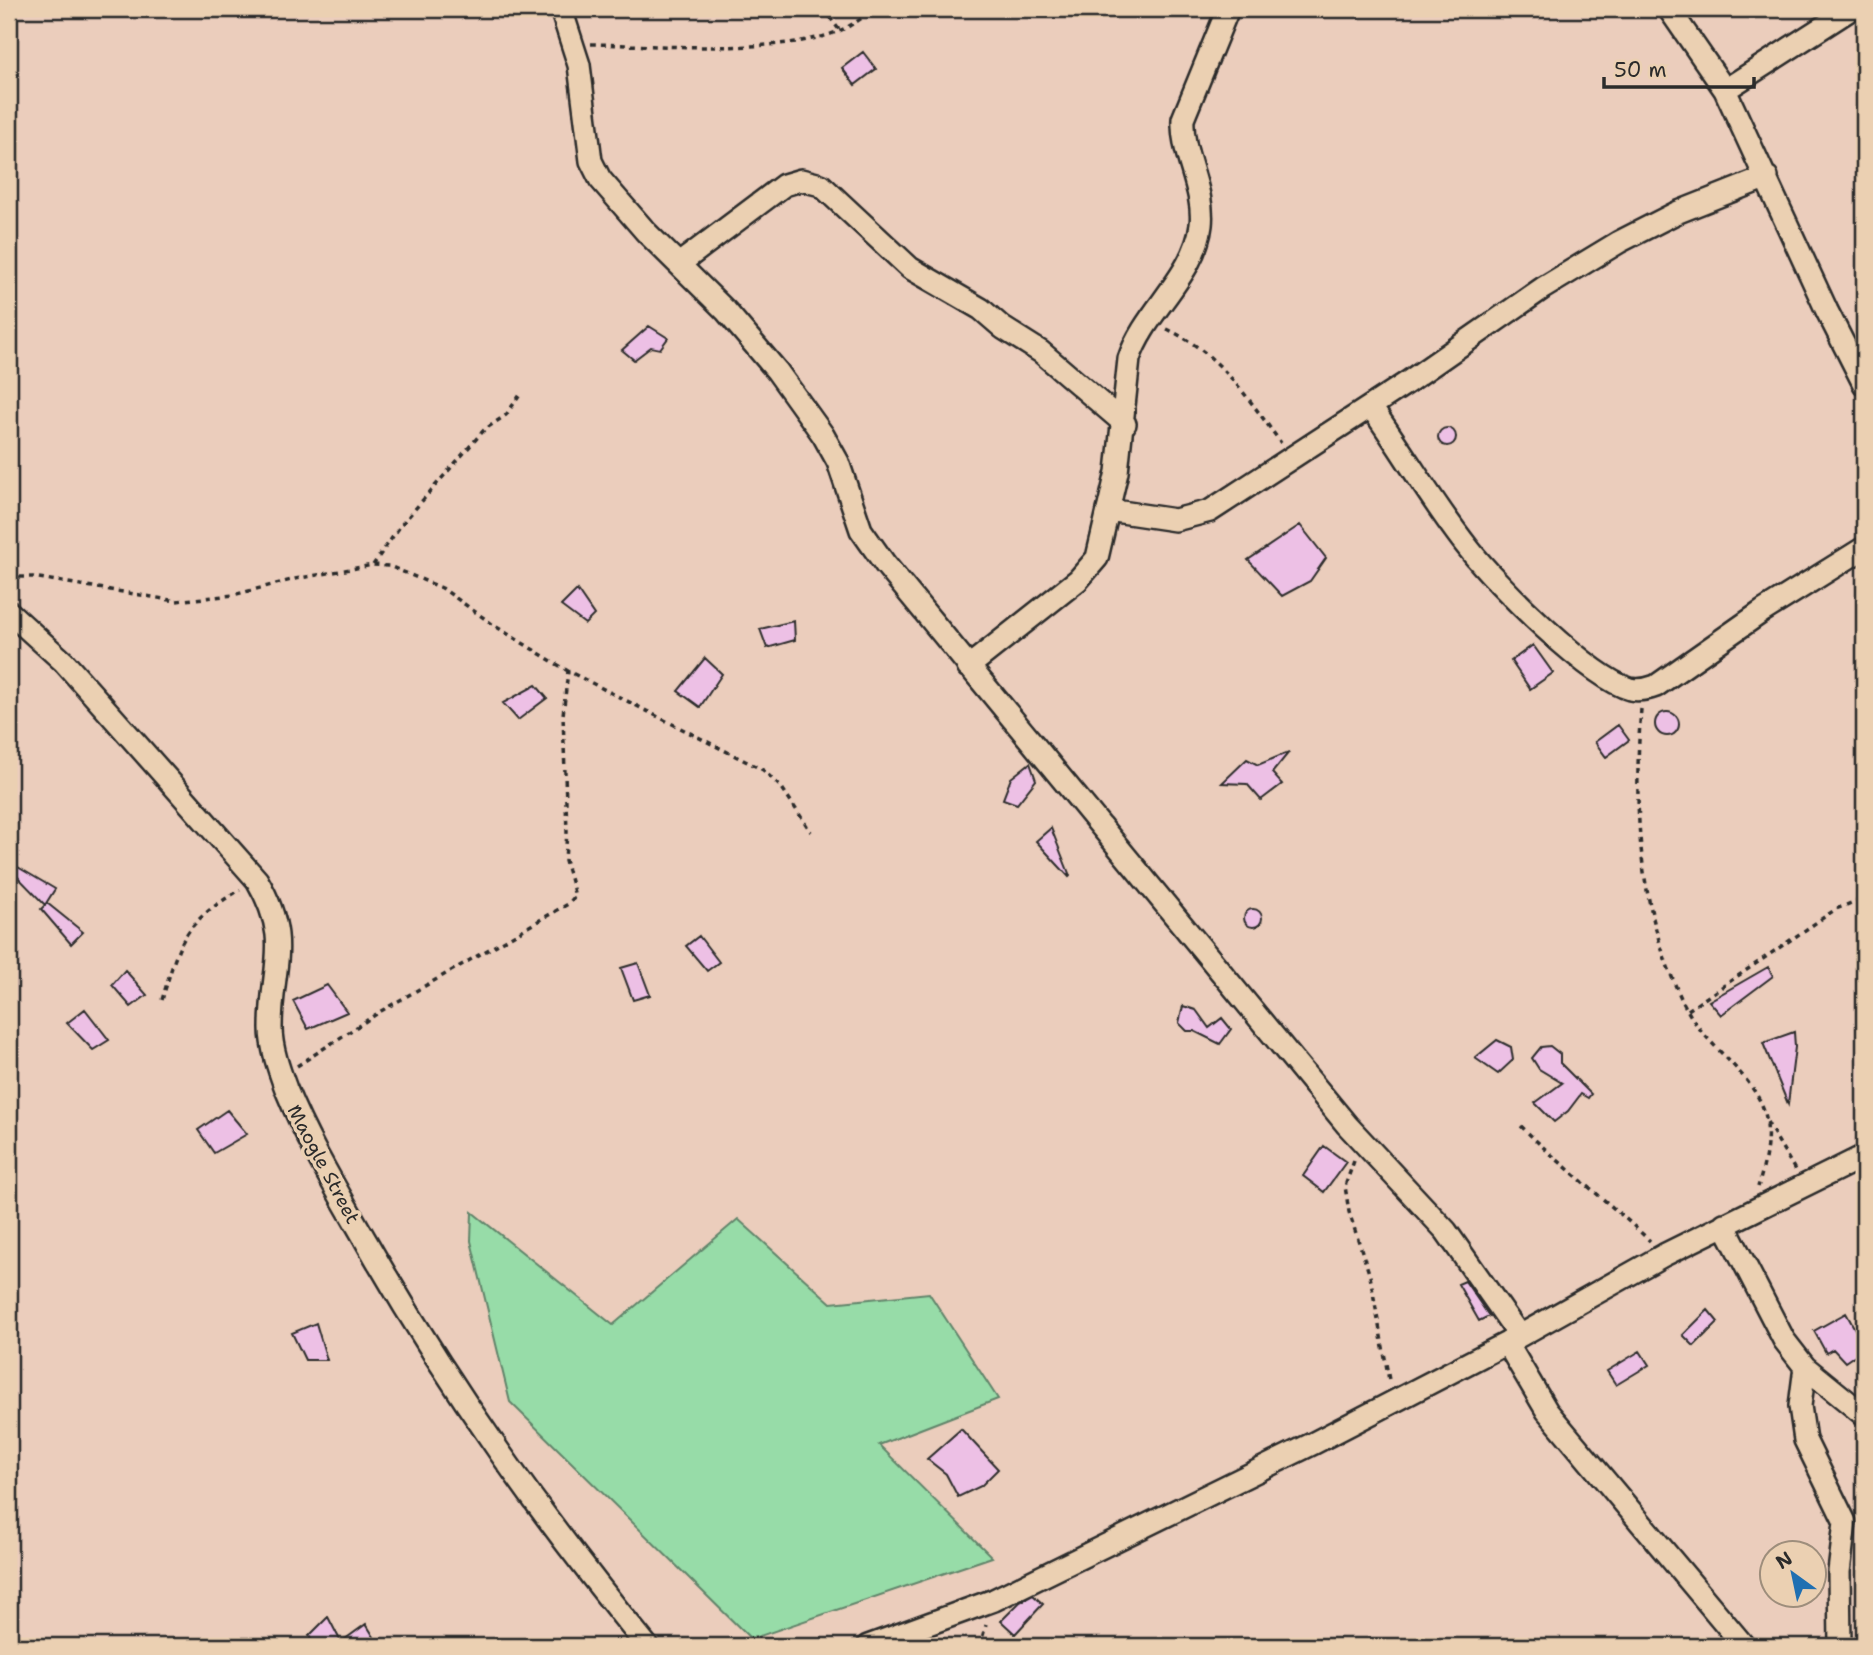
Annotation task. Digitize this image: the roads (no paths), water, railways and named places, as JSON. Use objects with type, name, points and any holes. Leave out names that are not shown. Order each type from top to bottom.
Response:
[{"type":"street","points":[[561,9],[579,65],[591,161],[600,180],[760,351],[823,435],[838,462],[861,530],[884,564],[1363,1142],[1446,1231],[1513,1339],[1547,1412],[1744,1646]]},
{"type":"street","points":[[968,667],[1078,580],[1097,558],[1125,424],[1129,359],[1135,342],[1192,252],[1201,228],[1202,209],[1182,132],[1183,119],[1228,9]]},
{"type":"street","points":[[1669,9],[1725,90],[1768,177],[1827,311],[1864,384]]},
{"type":"street","points":[[1725,90],[1851,9]]},
{"type":"street","points":[[1108,510],[1175,520],[1210,511],[1371,407],[1542,288],[1619,242],[1676,213],[1768,177]]},
{"type":"street","points":[[679,264],[784,185],[801,180],[821,185],[910,268],[981,309],[1003,328],[1041,352],[1125,424]]},
{"type":"street","points":[[1371,407],[1469,549],[1515,598],[1600,673],[1629,689],[1643,690],[1665,680],[1763,611],[1864,548]]},
{"type":"street","name":"Maogle Street","points":[[9,612],[64,662],[220,835],[257,880],[269,900],[278,926],[279,960],[271,1029],[281,1077],[303,1131],[413,1323],[463,1403],[541,1513],[647,1646]]},
{"type":"street","points":[[868,1646],[994,1600],[1393,1403],[1664,1255],[1752,1209],[1864,1156]]},
{"type":"street","points":[[1724,1224],[1784,1340],[1805,1367],[1864,1415]]},
{"type":"street","points":[[1805,1367],[1800,1406],[1805,1440],[1845,1522],[1839,1572],[1840,1646]]}]
